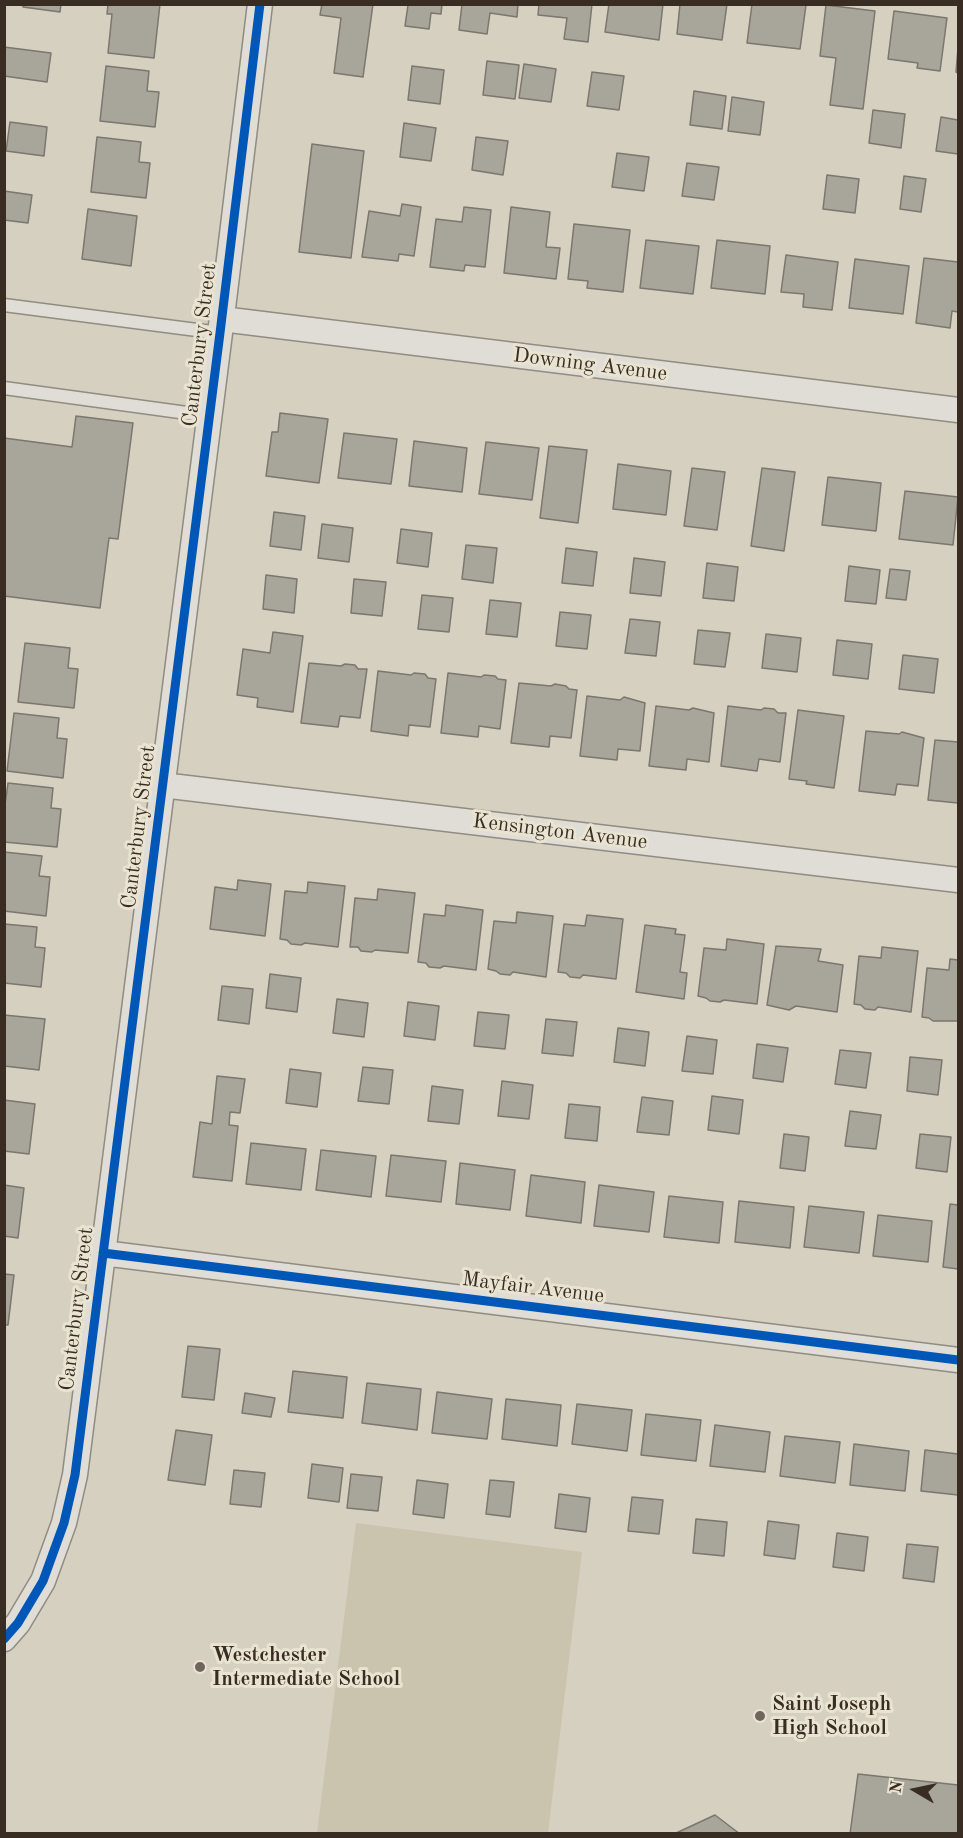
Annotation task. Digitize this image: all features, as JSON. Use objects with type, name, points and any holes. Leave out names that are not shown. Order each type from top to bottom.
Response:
[{"type":"street","name":"Canterbury Street","points":[[5,1637],[18,1623],[43,1581],[64,1523],[75,1475],[260,4]]},
{"type":"street","name":"Downing Avenue","points":[[221,326],[958,410]]},
{"type":"street","name":"Kensington Avenue","points":[[162,785],[958,880]]},
{"type":"street","name":"Mayfair Avenue","points":[[103,1253],[958,1360]]},
{"type":"lane","points":[[4,305],[221,326]]},
{"type":"lane","points":[[4,388],[209,416]]},
{"type":"shaded area","points":[[356,1523],[582,1552],[548,1833],[317,1833]]},
{"type":"building","points":[[23,4],[61,4],[60,12],[23,7]]},
{"type":"building","points":[[108,4],[160,4],[154,58],[108,53],[112,14],[107,14]]},
{"type":"building","points":[[322,4],[373,4],[363,77],[334,73],[341,18],[320,15]]},
{"type":"building","points":[[404,4],[442,4],[441,14],[431,13],[429,29],[405,26],[408,5]]},
{"type":"building","points":[[462,4],[518,4],[517,17],[490,13],[487,34],[459,30]]},
{"type":"building","points":[[539,4],[592,4],[588,42],[564,39],[567,18],[538,15]]},
{"type":"building","points":[[609,4],[663,4],[659,40],[605,32]]},
{"type":"building","points":[[680,4],[727,4],[722,40],[677,34]]},
{"type":"building","points":[[752,4],[806,5],[800,49],[747,43]]},
{"type":"building","points":[[826,5],[875,11],[863,109],[830,105],[836,58],[820,56]]},
{"type":"building","points":[[894,11],[947,18],[940,71],[917,68],[918,63],[888,59]]},
{"type":"building","points":[[4,47],[51,53],[47,82],[4,76]]},
{"type":"building","points":[[958,48],[958,73],[956,72]]},
{"type":"building","points":[[487,61],[519,65],[515,99],[483,95]]},
{"type":"building","points":[[524,64],[556,69],[551,102],[519,98]]},
{"type":"building","points":[[106,66],[149,71],[147,91],[159,92],[155,127],[100,121]]},
{"type":"building","points":[[412,66],[444,70],[440,104],[408,100]]},
{"type":"building","points":[[592,72],[624,76],[619,110],[587,106]]},
{"type":"building","points":[[694,91],[726,96],[722,129],[690,125]]},
{"type":"building","points":[[732,97],[764,102],[760,135],[728,131]]},
{"type":"building","points":[[873,110],[905,114],[901,148],[869,143]]},
{"type":"building","points":[[941,117],[958,120],[958,154],[936,151]]},
{"type":"building","points":[[10,122],[47,127],[44,156],[6,151]]},
{"type":"building","points":[[404,123],[436,128],[431,161],[400,157]]},
{"type":"building","points":[[97,137],[141,142],[139,162],[150,163],[146,198],[91,192]]},
{"type":"building","points":[[476,137],[508,141],[503,175],[472,170]]},
{"type":"building","points":[[312,144],[364,151],[351,258],[299,252]]},
{"type":"building","points":[[617,153],[649,157],[644,191],[612,187]]},
{"type":"building","points":[[687,163],[719,167],[714,200],[682,196]]},
{"type":"building","points":[[827,175],[859,179],[855,213],[823,209]]},
{"type":"building","points":[[904,176],[926,179],[921,212],[900,209]]},
{"type":"building","points":[[4,191],[32,195],[28,223],[4,220]]},
{"type":"building","points":[[402,204],[421,207],[414,256],[399,254],[398,261],[362,257],[369,211],[400,216]]},
{"type":"building","points":[[464,207],[491,210],[485,267],[465,265],[464,271],[430,267],[436,219],[462,222]]},
{"type":"building","points":[[511,207],[550,212],[546,247],[560,248],[556,279],[504,273]]},
{"type":"building","points":[[88,209],[137,216],[131,266],[82,259]]},
{"type":"building","points":[[574,224],[630,230],[623,292],[587,288],[588,281],[568,279]]},
{"type":"building","points":[[646,240],[699,246],[693,294],[640,288]]},
{"type":"building","points":[[717,240],[770,246],[765,294],[711,288]]},
{"type":"building","points":[[786,255],[838,262],[832,310],[803,307],[804,294],[781,292]]},
{"type":"building","points":[[924,258],[958,262],[958,312],[952,311],[950,328],[916,323]]},
{"type":"building","points":[[855,259],[909,266],[903,314],[849,308]]},
{"type":"building","points":[[280,413],[328,419],[319,483],[266,476],[272,432],[278,432]]},
{"type":"building","points":[[76,416],[133,423],[118,539],[109,538],[100,608],[4,596],[4,438],[72,447]]},
{"type":"building","points":[[344,433],[397,439],[391,484],[338,478]]},
{"type":"building","points":[[414,441],[467,448],[462,492],[409,486]]},
{"type":"building","points":[[486,442],[539,448],[532,500],[479,494]]},
{"type":"building","points":[[549,446],[587,450],[578,523],[540,518]]},
{"type":"building","points":[[618,464],[671,471],[666,515],[613,509]]},
{"type":"building","points":[[692,468],[725,472],[717,530],[684,526]]},
{"type":"building","points":[[762,468],[795,472],[784,551],[751,546]]},
{"type":"building","points":[[828,477],[881,483],[876,531],[822,525]]},
{"type":"building","points":[[905,491],[958,497],[953,545],[899,539]]},
{"type":"building","points":[[274,512],[305,516],[301,550],[270,546]]},
{"type":"building","points":[[322,524],[353,528],[349,562],[318,558]]},
{"type":"building","points":[[401,529],[432,533],[428,567],[397,563]]},
{"type":"building","points":[[466,545],[497,548],[493,583],[462,579]]},
{"type":"building","points":[[566,548],[597,552],[593,586],[562,583]]},
{"type":"building","points":[[634,558],[665,562],[661,596],[630,593]]},
{"type":"building","points":[[707,563],[738,567],[734,601],[703,598]]},
{"type":"building","points":[[849,566],[880,570],[876,604],[845,601]]},
{"type":"building","points":[[890,569],[910,571],[906,600],[886,598]]},
{"type":"building","points":[[266,575],[297,579],[294,613],[263,609]]},
{"type":"building","points":[[354,579],[386,582],[382,616],[351,613]]},
{"type":"building","points":[[422,595],[453,598],[449,632],[418,629]]},
{"type":"building","points":[[490,600],[521,603],[517,637],[486,634]]},
{"type":"building","points":[[560,612],[591,615],[587,649],[556,646]]},
{"type":"building","points":[[630,619],[660,622],[656,656],[625,653]]},
{"type":"building","points":[[698,630],[730,633],[725,667],[694,664]]},
{"type":"building","points":[[273,632],[303,636],[293,712],[257,707],[258,698],[237,695],[243,649],[270,653]]},
{"type":"building","points":[[766,634],[801,638],[797,672],[762,668]]},
{"type":"building","points":[[837,640],[872,644],[868,679],[833,675]]},
{"type":"building","points":[[25,643],[70,648],[68,668],[78,669],[74,708],[18,702]]},
{"type":"building","points":[[903,655],[938,659],[934,693],[899,689]]},
{"type":"building","points":[[309,663],[355,665],[358,669],[367,669],[360,718],[340,716],[338,727],[301,723]]},
{"type":"building","points":[[378,671],[411,675],[425,674],[428,678],[436,679],[430,727],[409,725],[408,736],[371,731]]},
{"type":"building","points":[[448,673],[481,677],[495,676],[506,680],[500,729],[479,726],[478,737],[441,733]]},
{"type":"building","points":[[519,683],[551,686],[555,684],[577,690],[571,738],[550,736],[549,747],[511,743]]},
{"type":"building","points":[[587,696],[620,700],[624,697],[645,703],[640,751],[618,749],[617,760],[580,756]]},
{"type":"building","points":[[656,706],[689,710],[693,708],[714,713],[709,762],[687,759],[686,770],[649,766]]},
{"type":"building","points":[[728,706],[761,710],[774,709],[778,713],[786,713],[780,762],[759,759],[757,771],[721,766]]},
{"type":"building","points":[[798,710],[844,716],[834,788],[789,779]]},
{"type":"building","points":[[14,713],[59,718],[57,738],[67,739],[63,778],[7,771]]},
{"type":"building","points":[[866,731],[899,734],[902,732],[924,738],[918,786],[897,784],[895,795],[859,791]]},
{"type":"building","points":[[935,740],[958,742],[958,803],[928,800]]},
{"type":"building","points":[[8,783],[53,788],[51,808],[61,809],[57,847],[4,842],[4,812]]},
{"type":"building","points":[[4,852],[42,856],[39,876],[50,877],[46,916],[4,911]]},
{"type":"building","points":[[238,880],[271,884],[265,936],[210,929],[215,887],[237,890]]},
{"type":"building","points":[[308,882],[345,886],[338,947],[305,943],[291,944],[287,940],[280,939],[285,891],[307,893]]},
{"type":"building","points":[[378,889],[415,893],[408,953],[361,951],[358,947],[350,947],[355,898],[377,900]]},
{"type":"building","points":[[446,905],[483,910],[476,970],[444,966],[429,967],[426,963],[418,962],[424,914],[445,916]]},
{"type":"building","points":[[517,912],[553,916],[546,977],[513,972],[510,975],[500,974],[488,969],[494,921],[516,923]]},
{"type":"building","points":[[587,915],[623,919],[616,979],[583,975],[580,978],[570,977],[566,973],[558,972],[564,924],[585,926]]},
{"type":"building","points":[[4,924],[37,927],[35,947],[45,948],[41,987],[4,983]]},
{"type":"building","points":[[645,925],[676,929],[675,934],[685,935],[680,972],[687,973],[684,999],[636,992]]},
{"type":"building","points":[[727,939],[764,944],[757,1004],[724,1000],[710,1001],[698,996],[704,948],[726,950]]},
{"type":"building","points":[[776,946],[821,949],[818,961],[843,965],[837,1012],[796,1006],[789,1010],[767,1005]]},
{"type":"building","points":[[882,947],[918,951],[911,1012],[878,1007],[875,1010],[865,1009],[861,1005],[854,1004],[859,956],[881,958]]},
{"type":"building","points":[[950,959],[958,960],[958,1021],[933,1021],[922,1017],[927,968],[949,970]]},
{"type":"building","points":[[270,974],[301,978],[297,1012],[266,1008]]},
{"type":"building","points":[[222,986],[253,989],[249,1024],[218,1020]]},
{"type":"building","points":[[337,999],[368,1003],[364,1037],[333,1033]]},
{"type":"building","points":[[408,1002],[439,1006],[435,1040],[404,1036]]},
{"type":"building","points":[[478,1012],[509,1015],[505,1049],[474,1046]]},
{"type":"building","points":[[4,1015],[45,1019],[39,1070],[4,1066]]},
{"type":"building","points":[[546,1019],[577,1022],[573,1056],[542,1053]]},
{"type":"building","points":[[618,1028],[649,1032],[645,1066],[614,1062]]},
{"type":"building","points":[[687,1036],[717,1040],[713,1074],[682,1071]]},
{"type":"building","points":[[757,1044],[788,1048],[783,1082],[753,1078]]},
{"type":"building","points":[[840,1050],[871,1053],[866,1088],[835,1084]]},
{"type":"building","points":[[910,1057],[942,1060],[938,1095],[907,1091]]},
{"type":"building","points":[[363,1067],[393,1070],[389,1104],[358,1101]]},
{"type":"building","points":[[290,1069],[321,1073],[317,1107],[286,1103]]},
{"type":"building","points":[[217,1076],[245,1079],[240,1113],[230,1112],[229,1125],[238,1126],[232,1181],[193,1177],[200,1122],[212,1124]]},
{"type":"building","points":[[502,1081],[533,1085],[529,1119],[498,1116]]},
{"type":"building","points":[[432,1086],[463,1090],[459,1124],[428,1121]]},
{"type":"building","points":[[712,1096],[743,1100],[739,1134],[708,1130]]},
{"type":"building","points":[[642,1097],[673,1101],[669,1135],[637,1132]]},
{"type":"building","points":[[4,1100],[35,1104],[29,1154],[4,1151]]},
{"type":"building","points":[[569,1104],[600,1107],[597,1141],[565,1138]]},
{"type":"building","points":[[850,1111],[881,1115],[876,1149],[845,1146]]},
{"type":"building","points":[[784,1134],[809,1137],[805,1171],[780,1168]]},
{"type":"building","points":[[920,1134],[951,1137],[947,1172],[916,1168]]},
{"type":"building","points":[[251,1143],[306,1149],[301,1190],[246,1184]]},
{"type":"building","points":[[321,1150],[376,1156],[371,1197],[316,1190]]},
{"type":"building","points":[[391,1155],[446,1161],[441,1202],[386,1196]]},
{"type":"building","points":[[460,1163],[515,1170],[510,1210],[456,1204]]},
{"type":"building","points":[[531,1175],[585,1182],[581,1223],[526,1216]]},
{"type":"building","points":[[4,1185],[24,1188],[18,1238],[4,1236]]},
{"type":"building","points":[[599,1185],[654,1192],[649,1232],[594,1226]]},
{"type":"building","points":[[669,1196],[723,1202],[719,1243],[664,1237]]},
{"type":"building","points":[[739,1201],[794,1207],[790,1248],[735,1242]]},
{"type":"building","points":[[950,1204],[958,1205],[958,1269],[943,1267]]},
{"type":"building","points":[[809,1206],[864,1212],[859,1253],[804,1247]]},
{"type":"building","points":[[878,1215],[932,1221],[928,1262],[873,1256]]},
{"type":"building","points":[[4,1274],[14,1275],[8,1325],[4,1325]]},
{"type":"building","points":[[188,1346],[220,1349],[214,1400],[182,1397]]},
{"type":"building","points":[[293,1371],[347,1377],[343,1418],[288,1412]]},
{"type":"building","points":[[367,1383],[421,1389],[417,1430],[362,1423]]},
{"type":"building","points":[[437,1392],[492,1399],[487,1439],[432,1433]]},
{"type":"building","points":[[245,1393],[275,1398],[271,1417],[242,1413]]},
{"type":"building","points":[[506,1399],[561,1405],[557,1446],[502,1439]]},
{"type":"building","points":[[577,1404],[632,1410],[627,1451],[572,1444]]},
{"type":"building","points":[[646,1414],[701,1420],[696,1461],[641,1455]]},
{"type":"building","points":[[715,1425],[770,1432],[765,1472],[710,1466]]},
{"type":"building","points":[[176,1430],[212,1435],[205,1485],[168,1480]]},
{"type":"building","points":[[785,1436],[840,1442],[835,1483],[780,1476]]},
{"type":"building","points":[[854,1444],[909,1451],[905,1491],[850,1485]]},
{"type":"building","points":[[925,1450],[958,1454],[958,1495],[921,1491]]},
{"type":"building","points":[[312,1464],[343,1468],[339,1502],[308,1498]]},
{"type":"building","points":[[234,1470],[265,1473],[261,1507],[230,1504]]},
{"type":"building","points":[[351,1474],[382,1477],[378,1511],[347,1508]]},
{"type":"building","points":[[417,1480],[448,1484],[444,1518],[413,1514]]},
{"type":"building","points":[[490,1480],[514,1482],[510,1517],[486,1514]]},
{"type":"building","points":[[559,1494],[590,1498],[586,1532],[555,1528]]},
{"type":"building","points":[[632,1497],[663,1500],[659,1534],[628,1531]]},
{"type":"building","points":[[696,1519],[727,1522],[724,1556],[693,1553]]},
{"type":"building","points":[[768,1521],[799,1525],[795,1559],[764,1555]]},
{"type":"building","points":[[837,1533],[868,1537],[864,1571],[833,1567]]},
{"type":"building","points":[[907,1544],[938,1547],[934,1582],[903,1578]]},
{"type":"building","points":[[858,1774],[958,1785],[958,1834],[850,1834]]},
{"type":"building","points":[[715,1815],[740,1834],[674,1834]]},
{"type":"cycle path","points":[[4,1639],[18,1623],[43,1581],[64,1523],[75,1475],[260,4]]},
{"type":"cycle path","points":[[103,1253],[958,1360]]},
{"type":"place","name":"Westchester Intermediate School","points":[[200,1667]]},
{"type":"place","name":"Saint Joseph High School","points":[[760,1716]]}]
